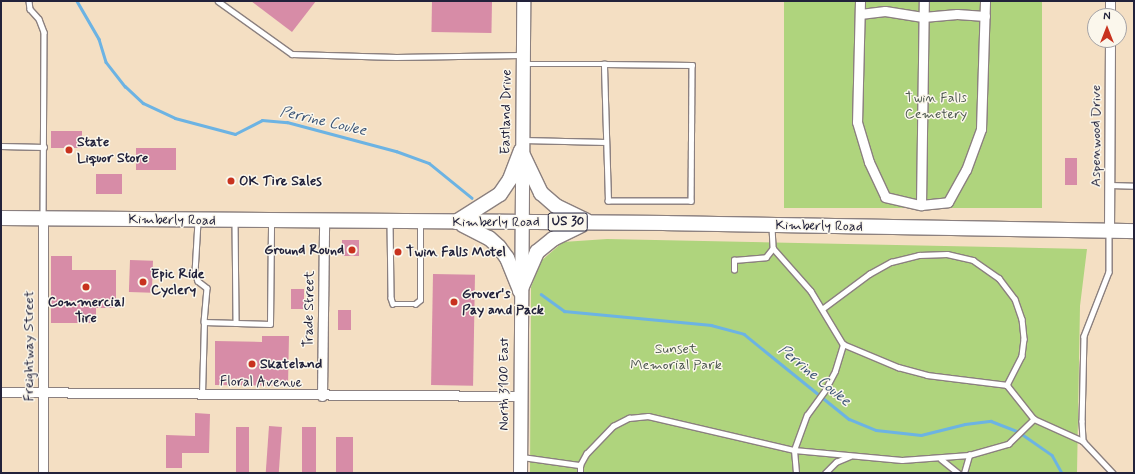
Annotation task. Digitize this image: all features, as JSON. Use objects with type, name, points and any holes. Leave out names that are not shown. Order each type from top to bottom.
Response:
[{"type":"main road","name":"Eastland Drive","points":[[521,223],[523,1]]},
{"type":"main road","points":[[456,222],[500,194],[510,179],[521,145]]},
{"type":"main road","points":[[521,145],[542,193],[556,206],[589,222]]},
{"type":"main road","name":"Kimberly Road","points":[[1,218],[420,223],[589,222],[1134,231]]},
{"type":"main road","points":[[456,222],[477,231],[499,247],[507,258],[520,291]]},
{"type":"main road","points":[[520,291],[537,252],[567,230],[589,222]]},
{"type":"main road","name":"North 3100 East","points":[[520,473],[521,223]]},
{"type":"street","points":[[860,1],[857,122],[869,162],[885,197],[921,205],[948,202],[966,170],[981,129],[985,1]]},
{"type":"street","points":[[921,205],[924,1]]},
{"type":"street","points":[[860,14],[885,11],[923,17],[957,14],[984,16]]},
{"type":"street","name":"Aspenwood Drive","points":[[1109,231],[1110,48]]},
{"type":"street","name":"Freightway Street","points":[[43,219],[43,473]]},
{"type":"street","name":"Trade Street","points":[[322,396],[324,222]]},
{"type":"street","name":"Floral Avenue","points":[[1,392],[322,396],[520,396]]},
{"type":"lane","points":[[29,1],[30,9],[39,20],[44,32],[43,219]]},
{"type":"lane","points":[[218,1],[292,54],[523,59],[604,64],[692,65],[691,201],[608,201],[604,64]]},
{"type":"lane","points":[[521,145],[606,142]]},
{"type":"lane","points":[[1,146],[44,147]]},
{"type":"lane","points":[[1110,185],[1134,186]]},
{"type":"lane","points":[[198,220],[195,272],[198,281],[207,288],[204,322],[202,395]]},
{"type":"lane","points":[[235,221],[236,323]]},
{"type":"lane","points":[[204,322],[270,324],[271,221]]},
{"type":"lane","points":[[390,222],[390,298],[393,304],[415,304],[420,300],[420,223]]},
{"type":"lane","points":[[734,270],[734,260],[766,257],[773,248],[772,225]]},
{"type":"lane","points":[[1083,441],[1084,336],[1109,272],[1109,231]]},
{"type":"lane","points":[[773,248],[798,274],[822,309],[843,344],[898,367],[927,375],[1007,385],[1034,419],[1083,441],[1113,473]]},
{"type":"lane","points":[[822,309],[869,274],[891,262],[919,255],[947,254],[973,260],[999,278],[1015,300],[1022,319],[1024,339],[1022,356],[1007,385]]},
{"type":"lane","points":[[796,473],[794,450],[807,415],[825,390],[835,371],[843,344]]},
{"type":"lane","points":[[580,473],[580,465],[586,454],[613,426],[629,418],[648,416],[794,450],[902,460],[941,459],[969,455],[998,448],[1014,440],[1034,419]]},
{"type":"lane","points":[[964,473],[969,455]]},
{"type":"lane","points":[[825,473],[836,462],[850,456]]},
{"type":"lane","points":[[520,457],[580,465]]},
{"type":"lane","points":[[941,459],[958,473]]},
{"type":"green space","name":"Twin Falls Cemetery","points":[[784,1],[1042,1],[1042,208],[784,208]]},
{"type":"green space","name":"Sunset Memorial Park","points":[[607,239],[1087,249],[1080,306],[1077,473],[530,473],[531,287],[541,261],[563,242]]},
{"type":"building","points":[[251,1],[316,1],[292,32]]},
{"type":"building","points":[[432,1],[492,2],[491,33],[431,32]]},
{"type":"building","points":[[51,131],[82,131],[82,148],[51,148]]},
{"type":"building","points":[[136,148],[176,148],[176,170],[136,170]]},
{"type":"building","points":[[1065,158],[1077,158],[1077,185],[1065,185]]},
{"type":"building","points":[[96,174],[122,174],[122,194],[96,194]]},
{"type":"building","points":[[342,240],[359,240],[359,256],[342,256]]},
{"type":"building","points":[[51,256],[72,256],[72,270],[116,270],[116,308],[96,308],[96,323],[51,323]]},
{"type":"building","points":[[130,260],[153,261],[152,293],[129,292]]},
{"type":"building","points":[[433,274],[475,275],[473,386],[431,385]]},
{"type":"building","points":[[291,289],[304,289],[304,309],[291,309]]},
{"type":"building","points":[[338,310],[351,310],[351,330],[338,330]]},
{"type":"building","name":"Skateland","points":[[262,336],[289,336],[288,386],[215,385],[215,341],[262,342]]},
{"type":"building","points":[[195,413],[210,414],[209,453],[182,453],[182,468],[166,468],[166,435],[195,436]]},
{"type":"building","points":[[269,426],[282,427],[279,473],[266,473]]},
{"type":"building","points":[[236,427],[249,427],[249,473],[236,473]]},
{"type":"building","points":[[302,427],[316,427],[316,473],[302,473]]},
{"type":"building","points":[[336,437],[353,437],[353,473],[336,473]]},
{"type":"waterway","name":"Perrine Coulee","points":[[77,1],[99,39],[106,62],[125,86],[143,103],[175,118],[235,134],[262,120],[287,122],[396,151],[429,163],[472,198]]},
{"type":"waterway","name":"Perrine Coulee","points":[[541,294],[564,311],[711,325],[744,334],[849,419],[876,430],[921,435],[965,424],[991,421],[1019,432],[1052,455],[1062,473]]},
{"type":"place","name":"State Liquor Store","points":[[69,150]]},
{"type":"place","name":"OK Tire Sales","points":[[231,181]]},
{"type":"place","name":"Ground Round","points":[[352,250]]},
{"type":"place","name":"Twin Falls Motel","points":[[398,252]]},
{"type":"place","name":"Epic Ride Cyclery","points":[[143,282]]},
{"type":"place","name":"Commercial Tire","points":[[86,287]]},
{"type":"place","name":"Grover's Pay and Pack","points":[[454,302]]},
{"type":"place","name":"Skateland","points":[[252,364]]}]
